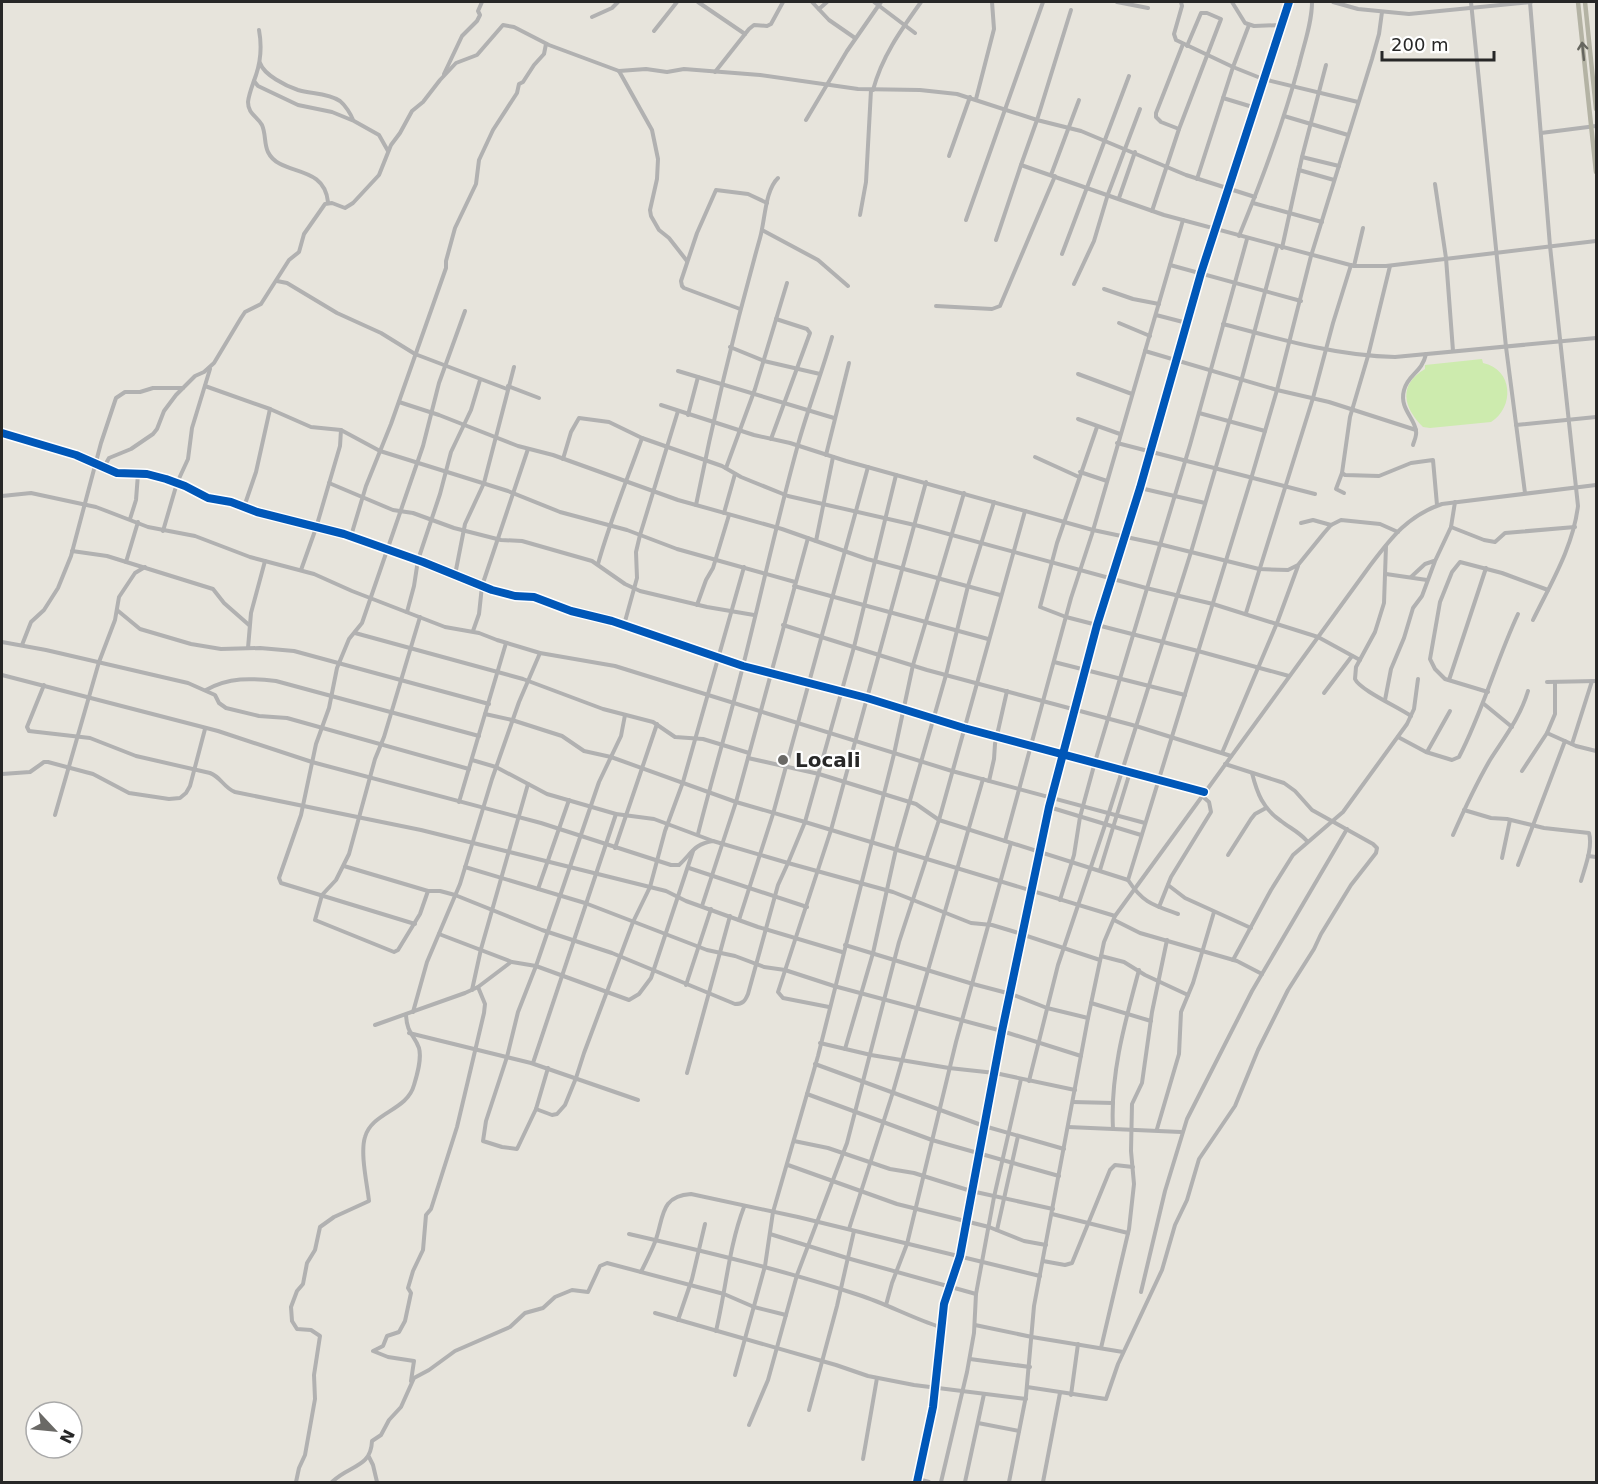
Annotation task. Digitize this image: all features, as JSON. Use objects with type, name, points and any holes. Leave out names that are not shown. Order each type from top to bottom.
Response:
[{"type":"main road","points":[[1578,2],[1594,127],[1596,172]]},
{"type":"main road","points":[[1585,2],[1596,109]]},
{"type":"main road","points":[[1586,76],[1593,75]]},
{"type":"street","points":[[443,77],[462,36],[477,21],[482,2]]},
{"type":"street","points":[[592,17],[612,8],[618,2]]},
{"type":"street","points":[[654,31],[677,2]]},
{"type":"street","points":[[698,2],[745,34]]},
{"type":"street","points":[[715,73],[754,25],[771,24],[783,2]]},
{"type":"street","points":[[812,2],[829,20],[855,38]]},
{"type":"street","points":[[819,9],[827,2]]},
{"type":"street","points":[[874,2],[880,3],[915,33]]},
{"type":"street","points":[[860,215],[866,182],[872,90],[885,55],[921,2]]},
{"type":"street","points":[[976,99],[994,29],[992,2]]},
{"type":"street","points":[[966,220],[1043,2]]},
{"type":"street","points":[[1117,2],[1139,4],[1148,8]]},
{"type":"street","points":[[1181,2],[1174,38],[1185,45],[1263,79],[1358,102]]},
{"type":"street","points":[[1232,2],[1242,19],[1249,25],[1281,25]]},
{"type":"street","points":[[928,1482],[917,1481],[935,1388],[940,1327],[949,1287],[960,1256],[1002,1031],[1049,807],[1097,626],[1140,488],[1201,273],[1289,2]]},
{"type":"street","points":[[1239,236],[1284,116],[1310,26],[1312,2]]},
{"type":"street","points":[[1333,2],[1358,9],[1409,14],[1530,2],[1550,246],[1578,506],[1575,527],[1562,561],[1533,620]]},
{"type":"street","points":[[1470,2],[1506,346],[1525,493]]},
{"type":"street","points":[[806,120],[808,113],[855,38],[880,3]]},
{"type":"street","points":[[996,240],[1071,10]]},
{"type":"street","points":[[1128,880],[1251,479],[1301,301],[1311,256],[1377,42],[1382,12]]},
{"type":"street","points":[[1152,210],[1179,129],[1221,19],[1207,13],[1201,13],[1156,113],[1156,117],[1161,122],[1179,129]]},
{"type":"street","points":[[1197,179],[1249,25]]},
{"type":"street","points":[[328,202],[342,208],[348,207],[379,175],[388,152],[407,118],[456,63],[477,55],[503,26],[514,27],[546,44],[619,71],[639,69],[667,72],[684,69],[760,75],[872,90],[920,90],[970,97],[1105,140],[1197,179],[1290,213],[1322,222]]},
{"type":"street","points":[[163,531],[177,483],[188,459],[192,428],[210,368],[245,312],[261,304],[289,260],[299,252],[304,234],[328,202],[327,192],[317,181],[305,172],[280,164],[269,154],[261,123],[250,111],[248,101],[262,50],[259,30]]},
{"type":"street","points":[[351,536],[362,497],[399,402],[446,268],[455,228],[476,184],[479,160],[493,130],[517,93],[519,84],[544,54],[546,44]]},
{"type":"street","points":[[260,63],[262,69],[267,73],[297,89],[341,102],[354,121]]},
{"type":"street","points":[[1029,1081],[1065,947],[1191,552],[1242,378],[1265,291],[1290,213],[1326,65]]},
{"type":"street","points":[[619,71],[652,130],[658,159],[651,216],[659,230],[669,238],[687,261]]},
{"type":"street","points":[[1062,254],[1129,76]]},
{"type":"street","points":[[254,81],[258,86],[297,105],[332,112],[354,121],[379,135],[388,152]]},
{"type":"street","points":[[949,156],[970,97]]},
{"type":"street","points":[[1223,98],[1256,108]]},
{"type":"street","points":[[936,306],[992,309],[1000,306],[1053,176],[1079,100]]},
{"type":"street","points":[[1074,284],[1094,241],[1124,148],[1140,109]]},
{"type":"street","points":[[1284,116],[1348,135]]},
{"type":"street","points":[[1540,133],[1594,127]]},
{"type":"street","points":[[1119,198],[1135,152]]},
{"type":"street","points":[[1302,157],[1338,166]]},
{"type":"street","points":[[1021,165],[1183,220],[1352,266],[1390,266],[1596,241]]},
{"type":"street","points":[[1299,170],[1334,180]]},
{"type":"street","points":[[696,506],[730,347],[771,188],[778,178]]},
{"type":"street","points":[[1435,184],[1446,258],[1453,351]]},
{"type":"street","points":[[740,309],[682,286],[687,261],[716,190],[748,194],[767,203]]},
{"type":"street","points":[[1005,841],[1066,617],[1183,220]]},
{"type":"street","points":[[1246,613],[1313,398],[1332,323],[1363,228]]},
{"type":"street","points":[[762,230],[811,256],[848,286]]},
{"type":"street","points":[[1060,900],[1072,861],[1080,817],[1095,762],[1185,462],[1247,239]]},
{"type":"street","points":[[1170,265],[1301,301]]},
{"type":"street","points":[[1344,493],[1336,489],[1342,473],[1348,423],[1368,356],[1390,266]]},
{"type":"street","points":[[276,281],[287,283],[337,313],[381,333],[415,354],[480,380],[538,398]]},
{"type":"street","points":[[726,468],[753,394],[787,283]]},
{"type":"street","points":[[1104,289],[1133,299],[1159,304]]},
{"type":"street","points":[[415,924],[279,882],[294,840],[339,663],[349,639],[362,622],[417,463],[437,389],[465,310]]},
{"type":"street","points":[[1156,315],[1187,323]]},
{"type":"street","points":[[771,439],[810,333],[807,329],[776,319]]},
{"type":"street","points":[[1119,323],[1150,336]]},
{"type":"street","points":[[1223,324],[1327,350],[1368,356],[1425,354],[1596,338]]},
{"type":"street","points":[[698,834],[743,666],[775,527],[832,337]]},
{"type":"street","points":[[730,347],[797,370],[820,374]]},
{"type":"street","points":[[1145,351],[1277,390],[1352,409],[1416,430]]},
{"type":"street","points":[[1413,446],[1416,430],[1406,411],[1403,394],[1412,375],[1423,365],[1425,354]]},
{"type":"street","points":[[826,455],[849,363]]},
{"type":"street","points":[[454,575],[463,530],[484,483],[514,367]]},
{"type":"street","points":[[104,466],[109,458],[131,449],[153,434],[158,429],[169,404],[195,376],[210,368]]},
{"type":"street","points":[[678,371],[834,418]]},
{"type":"street","points":[[1078,374],[1132,394]]},
{"type":"street","points":[[688,415],[698,377]]},
{"type":"street","points":[[407,612],[418,560],[451,452],[471,410],[480,380]]},
{"type":"street","points":[[205,386],[270,409],[311,427],[341,430],[380,452],[484,483],[560,512],[609,525],[677,549],[766,573],[834,597],[988,639]]},
{"type":"street","points":[[22,645],[31,622],[44,610],[58,588],[72,551],[116,398],[125,392],[140,392],[153,388],[183,388]]},
{"type":"street","points":[[399,402],[696,506],[775,527],[875,561],[1000,595]]},
{"type":"street","points":[[662,405],[740,431],[1093,530],[1259,569],[1288,570],[1298,566]]},
{"type":"street","points":[[244,507],[256,472],[270,409]]},
{"type":"street","points":[[624,625],[634,589],[637,572],[636,552],[640,535],[678,411]]},
{"type":"street","points":[[1199,413],[1265,431]]},
{"type":"street","points":[[563,459],[576,421],[582,417],[609,422],[642,438],[726,468],[785,495],[914,525],[1246,613],[1318,637],[1360,660]]},
{"type":"street","points":[[1516,425],[1596,417]]},
{"type":"street","points":[[1078,419],[1120,434]]},
{"type":"street","points":[[1097,427],[1051,562],[1040,606],[1097,626],[1289,676]]},
{"type":"street","points":[[301,570],[340,446],[341,430]]},
{"type":"street","points":[[2,433],[52,447],[117,473],[156,476],[208,498],[231,502],[316,528],[351,536],[504,594],[534,597],[743,666],[904,708],[964,728],[1159,779],[1203,794],[1209,802],[1211,812],[1168,885],[1159,907]]},
{"type":"street","points":[[598,564],[609,525],[642,438]]},
{"type":"street","points":[[1117,443],[1315,494]]},
{"type":"street","points":[[473,631],[479,614],[482,586],[528,449]]},
{"type":"street","points":[[1035,456],[1080,475],[1107,481]]},
{"type":"street","points":[[816,541],[833,457]]},
{"type":"street","points":[[1342,473],[1379,476],[1411,463],[1432,460],[1437,505]]},
{"type":"street","points":[[739,920],[773,814],[868,467]]},
{"type":"street","points":[[130,519],[136,500],[138,474]]},
{"type":"street","points":[[697,605],[716,559],[735,474]]},
{"type":"street","points":[[344,866],[428,891],[455,895],[740,1004],[748,994],[774,897],[804,822],[819,774],[854,647],[896,475]]},
{"type":"street","points":[[829,1007],[780,996],[778,992],[819,872],[926,482]]},
{"type":"street","points":[[329,483],[393,510],[401,509],[463,530],[499,540],[522,541],[598,564],[634,589],[697,605],[754,615]]},
{"type":"street","points":[[1008,1482],[1026,1399],[1034,1306],[1088,1018],[1100,958],[1114,918],[1386,545],[1409,520],[1437,505],[1596,485]]},
{"type":"street","points":[[1140,488],[1205,503]]},
{"type":"street","points":[[2,496],[31,493],[85,504],[163,531],[195,536],[266,561],[301,570],[445,627],[473,631],[540,653],[615,666],[894,754],[1145,823]]},
{"type":"street","points":[[735,1375],[765,1266],[773,1212],[815,1064],[894,754],[913,665],[964,493]]},
{"type":"street","points":[[845,1049],[873,953],[896,849],[946,675],[968,586],[994,502]]},
{"type":"street","points":[[1385,700],[1391,669],[1413,608],[1422,596],[1451,527],[1455,502]]},
{"type":"street","points":[[750,1425],[764,1391],[797,1275],[844,1153],[856,1113],[899,942],[939,820],[1024,511]]},
{"type":"street","points":[[1301,523],[1313,520],[1331,525]]},
{"type":"street","points":[[1222,753],[1277,623],[1298,566],[1331,525],[1341,520],[1380,524],[1398,532]]},
{"type":"street","points":[[126,562],[138,522]]},
{"type":"street","points":[[1451,527],[1495,542],[1505,533],[1575,527]]},
{"type":"street","points":[[702,906],[736,802],[808,538]]},
{"type":"street","points":[[1386,545],[1383,609],[1375,632],[1354,674],[1357,683],[1411,716]]},
{"type":"street","points":[[72,551],[101,555],[213,589],[224,603],[249,625]]},
{"type":"street","points":[[248,648],[249,625],[266,561]]},
{"type":"street","points":[[1411,577],[1425,564],[1435,561]]},
{"type":"street","points":[[1488,692],[1449,680],[1435,669],[1430,659],[1440,602],[1452,572],[1458,563],[1486,568],[1548,590]]},
{"type":"street","points":[[55,814],[99,662],[117,610],[118,597],[135,573],[144,567]]},
{"type":"street","points":[[536,1109],[557,1114],[565,1104],[633,922],[650,887],[668,823],[683,782],[744,567]]},
{"type":"street","points":[[1449,680],[1486,568]]},
{"type":"street","points":[[1386,574],[1427,580]]},
{"type":"street","points":[[117,610],[140,629],[173,640],[210,648],[274,648],[294,651],[489,704]]},
{"type":"street","points":[[1398,737],[1427,752],[1456,760],[1484,704],[1497,662],[1518,614]]},
{"type":"street","points":[[420,617],[375,759],[354,840],[336,880],[322,895],[315,920],[394,952],[398,950],[415,924],[428,891]]},
{"type":"street","points":[[783,625],[946,675],[1172,736],[1231,756]]},
{"type":"street","points":[[355,633],[527,681],[657,724],[675,737],[695,738],[722,744],[786,767],[819,774],[916,804],[939,820],[1128,880],[1138,895],[1159,907],[1178,914]]},
{"type":"street","points":[[2,642],[188,683],[215,695],[219,703],[226,708],[259,716],[287,718],[469,769]]},
{"type":"street","points":[[459,802],[506,643]]},
{"type":"street","points":[[413,1012],[427,962],[474,842],[512,720],[540,653]]},
{"type":"street","points":[[1324,693],[1352,656]]},
{"type":"street","points":[[1054,662],[1185,695]]},
{"type":"street","points":[[2,675],[218,731],[312,762],[519,817],[671,866],[680,865],[694,848],[713,841]]},
{"type":"street","points":[[206,690],[228,681],[251,678],[276,681],[479,736]]},
{"type":"street","points":[[1233,960],[1287,864],[1307,841],[1348,806],[1398,737],[1411,716],[1418,679]]},
{"type":"street","points":[[1547,682],[1594,681],[1572,744]]},
{"type":"street","points":[[1522,771],[1547,733],[1555,714],[1555,682]]},
{"type":"street","points":[[44,685],[27,729],[96,740],[136,756],[216,775],[226,788],[235,792],[474,842],[671,892],[739,920],[842,952]]},
{"type":"street","points":[[989,781],[996,736],[1007,691]]},
{"type":"street","points":[[1453,836],[1490,762],[1521,712],[1528,691]]},
{"type":"street","points":[[1484,704],[1512,727]]},
{"type":"street","points":[[1427,752],[1450,711]]},
{"type":"street","points":[[486,714],[562,736],[584,751],[611,757],[773,814],[1079,905],[1114,918],[1140,933],[1233,960],[1262,974]]},
{"type":"street","points":[[548,1068],[536,1109],[517,1149],[483,1141],[486,1120],[507,1057],[518,1012],[561,896],[599,782],[621,736],[625,715]]},
{"type":"street","points":[[615,848],[657,724]]},
{"type":"street","points":[[2,774],[30,772],[44,762],[93,774],[129,793],[169,799],[184,796],[190,786],[205,729]]},
{"type":"street","points":[[1547,733],[1596,751]]},
{"type":"street","points":[[1518,865],[1565,741]]},
{"type":"street","points":[[472,760],[496,767],[547,794],[616,814],[668,823],[713,841],[886,890],[971,923],[987,924],[1100,958],[1124,962],[1188,995]]},
{"type":"street","points":[[1027,1387],[1106,1399],[1123,1352],[1162,1270],[1175,1225],[1199,1159],[1235,1106],[1258,1050],[1288,990],[1351,885],[1376,853],[1377,848],[1373,844],[1334,820],[1312,810],[1290,787],[1225,764]]},
{"type":"street","points":[[1100,870],[1130,772]]},
{"type":"street","points":[[1252,773],[1259,799],[1266,808],[1307,841]]},
{"type":"street","points":[[809,1410],[841,1289],[851,1230],[983,779]]},
{"type":"street","points":[[472,990],[481,949],[528,784]]},
{"type":"street","points":[[538,889],[568,800]]},
{"type":"street","points":[[1049,807],[1141,835]]},
{"type":"street","points":[[1228,855],[1255,814],[1266,808]]},
{"type":"street","points":[[1464,810],[1491,818],[1589,833],[1588,856],[1581,881]]},
{"type":"street","points":[[533,1063],[616,814]]},
{"type":"street","points":[[1502,858],[1510,820]]},
{"type":"street","points":[[1141,1292],[1181,1132],[1262,974],[1347,829]]},
{"type":"street","points":[[886,1305],[907,1244],[961,1021],[1011,843]]},
{"type":"street","points":[[439,934],[512,962],[536,966],[629,1000],[634,998],[654,971],[694,848]]},
{"type":"street","points":[[1588,856],[1596,857]]},
{"type":"street","points":[[465,867],[585,903],[698,947],[785,970],[834,987],[916,1010],[1002,1031],[1081,1056]]},
{"type":"street","points":[[688,868],[807,907]]},
{"type":"street","points":[[1168,885],[1185,897],[1251,928]]},
{"type":"street","points":[[686,984],[711,909]]},
{"type":"street","points":[[1157,1130],[1179,1054],[1180,1020],[1214,912]]},
{"type":"street","points":[[687,1073],[730,916]]},
{"type":"street","points":[[1101,1348],[1128,1233],[1134,1184],[1133,1101],[1142,1083],[1167,940]]},
{"type":"street","points":[[845,945],[1011,994],[1047,1008],[1088,1018]]},
{"type":"street","points":[[375,1025],[472,990],[512,962]]},
{"type":"street","points":[[1113,1129],[1116,1066],[1139,970]]},
{"type":"street","points":[[332,1482],[351,1467],[365,1462],[369,1457],[372,1441],[381,1435],[388,1420],[401,1407],[411,1381],[414,1361],[388,1357],[373,1351],[383,1346],[387,1335],[399,1332],[405,1321],[411,1293],[408,1288],[423,1250],[426,1215],[431,1209],[457,1127],[484,1013],[485,1004],[478,987]]},
{"type":"street","points":[[1091,1003],[1151,1022]]},
{"type":"street","points":[[296,1482],[305,1455],[315,1399],[314,1375],[320,1336],[311,1330],[297,1329],[292,1321],[291,1306],[297,1291],[303,1284],[307,1263],[315,1250],[320,1227],[334,1217],[369,1201],[364,1159],[366,1134],[376,1122],[401,1104],[413,1090],[420,1053],[410,1033],[406,1015]]},
{"type":"street","points":[[410,1033],[533,1063],[638,1100]]},
{"type":"street","points":[[820,1043],[871,1055],[995,1073],[1075,1090]]},
{"type":"street","points":[[815,1064],[939,1111],[1064,1149]]},
{"type":"street","points":[[941,1482],[970,1359],[975,1325],[976,1294],[1007,1133],[1021,1079]]},
{"type":"street","points":[[807,1094],[933,1140],[1059,1176]]},
{"type":"street","points":[[1073,1102],[1113,1103]]},
{"type":"street","points":[[1068,1127],[1181,1132]]},
{"type":"street","points":[[997,1230],[1018,1136]]},
{"type":"street","points":[[794,1141],[844,1153],[899,1172],[914,1173],[971,1191],[1128,1233]]},
{"type":"street","points":[[788,1165],[916,1210],[989,1227],[1024,1241],[1046,1245]]},
{"type":"street","points":[[1043,1261],[1065,1265],[1072,1263],[1113,1167],[1115,1165],[1133,1167]]},
{"type":"street","points":[[641,1272],[656,1240],[663,1211],[674,1197],[691,1194],[817,1221],[1040,1276]]},
{"type":"street","points":[[716,1330],[731,1259],[733,1238],[744,1207]]},
{"type":"street","points":[[678,1320],[690,1284],[705,1224]]},
{"type":"street","points":[[629,1234],[797,1275],[886,1305],[903,1314],[940,1327]]},
{"type":"street","points":[[770,1234],[976,1294]]},
{"type":"street","points":[[411,1381],[454,1351],[510,1327],[525,1313],[543,1308],[555,1297],[572,1290],[588,1292],[600,1266],[607,1263],[690,1284],[724,1294],[754,1307],[786,1315]]},
{"type":"street","points":[[655,1313],[877,1378],[935,1388],[1026,1399]]},
{"type":"street","points":[[975,1325],[1123,1352]]},
{"type":"street","points":[[1071,1395],[1078,1344]]},
{"type":"street","points":[[970,1359],[1030,1367]]},
{"type":"street","points":[[863,1459],[877,1378]]},
{"type":"street","points":[[1042,1482],[1060,1393]]},
{"type":"street","points":[[965,1482],[984,1394]]},
{"type":"street","points":[[978,1423],[1019,1431]]},
{"type":"street","points":[[369,1457],[377,1482]]},
{"type":"green space","points":[[1482,359],[1483,363],[1493,367],[1505,380],[1507,398],[1499,415],[1491,422],[1423,427],[1411,412],[1406,397],[1410,382],[1416,375],[1425,369],[1425,365]]},
{"type":"cycle path","points":[[917,1482],[933,1407],[944,1304],[960,1256],[1002,1031],[1049,807],[1097,625],[1140,488],[1201,273],[1289,2]]},
{"type":"cycle path","points":[[2,433],[76,455],[117,473],[147,474],[166,479],[208,498],[231,502],[257,512],[344,534],[492,590],[515,596],[534,597],[743,666],[867,698],[964,728],[1204,792]]},
{"type":"place","name":"Locali","points":[[783,760]]}]
